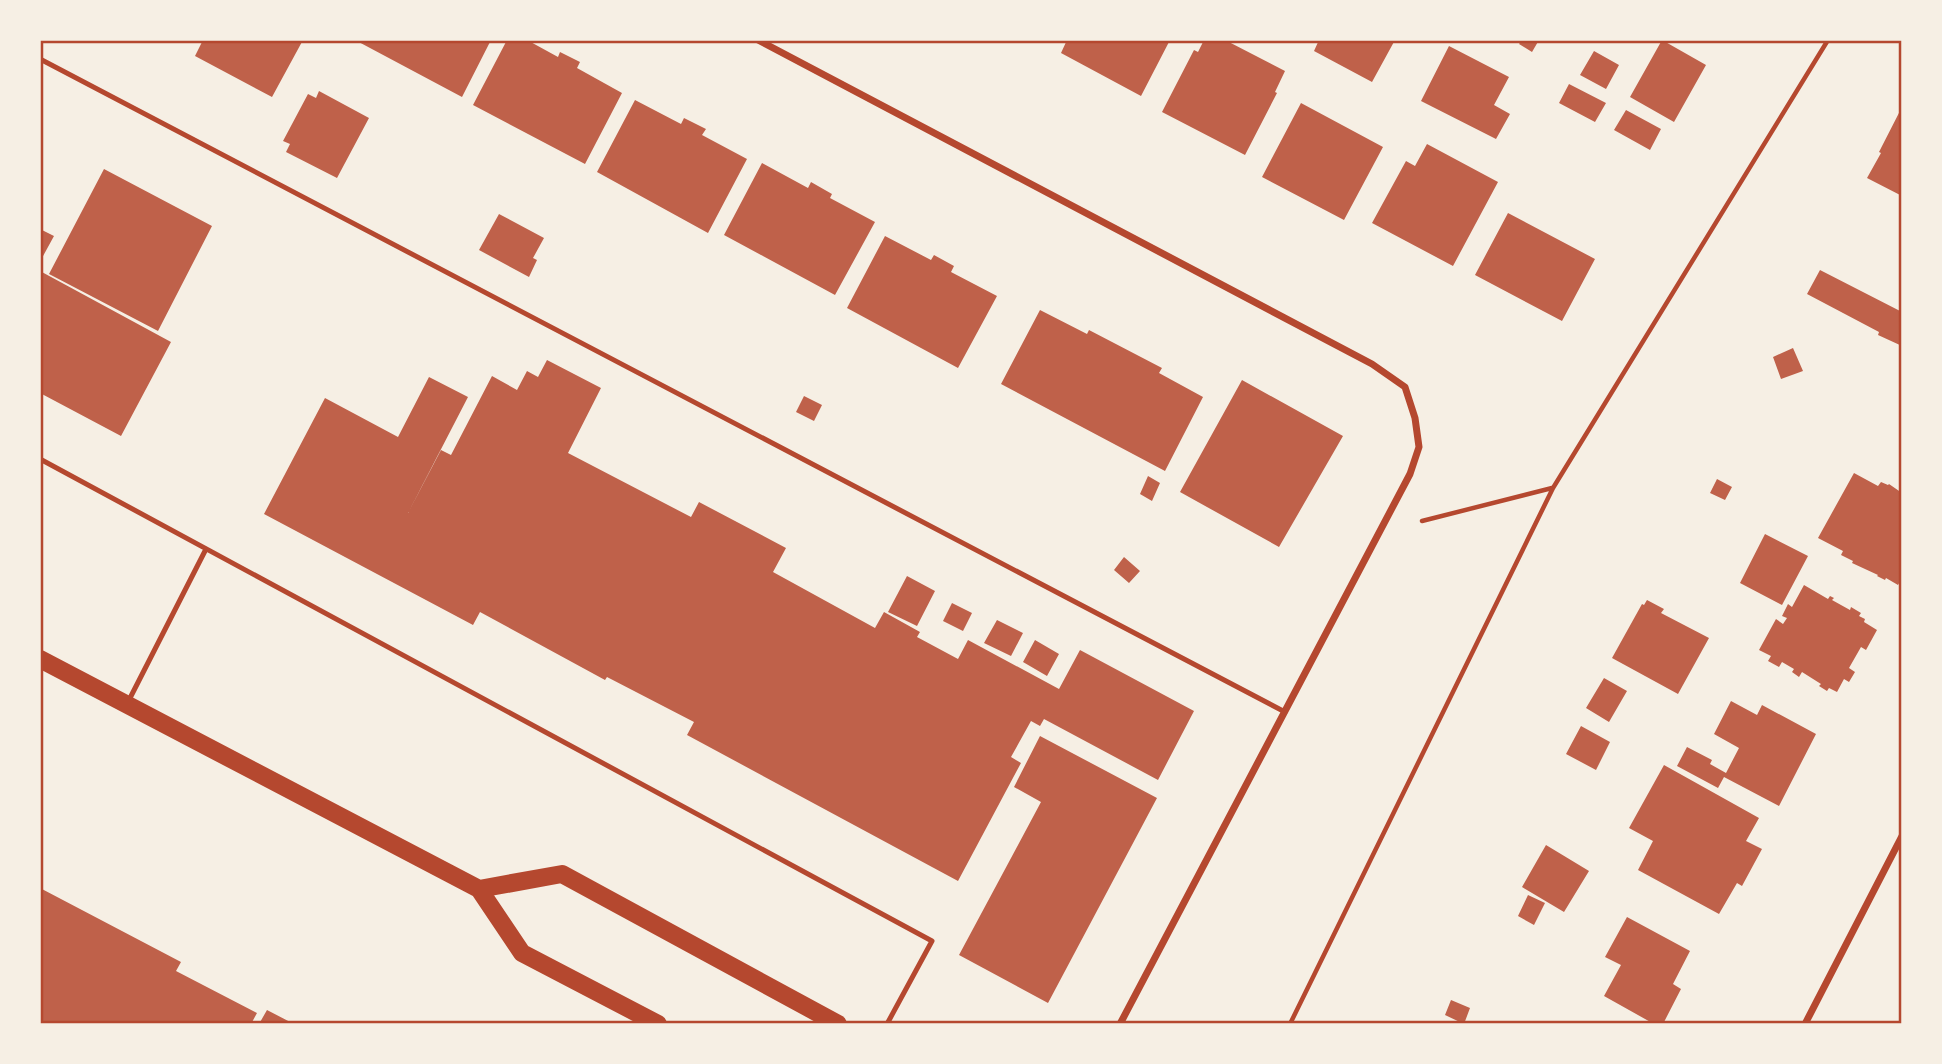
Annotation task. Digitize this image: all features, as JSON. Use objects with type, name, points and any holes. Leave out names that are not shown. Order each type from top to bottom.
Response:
[{"type":"main road","points":[[40,659],[479,889],[522,953],[658,1024]]},
{"type":"main road","points":[[479,889],[562,874],[838,1024]]},
{"type":"street","points":[[758,40],[1372,364],[1405,387],[1415,418],[1419,447],[1410,474],[1121,1024]]},
{"type":"street","points":[[1805,1024],[1902,836]]},
{"type":"lane","points":[[40,60],[1285,712]]},
{"type":"lane","points":[[40,459],[932,941],[887,1024]]},
{"type":"lane","points":[[127,705],[206,549]]},
{"type":"path","points":[[1290,1024],[1553,488],[1829,40]]},
{"type":"path","points":[[1381,531],[1553,488]]},
{"type":"building","points":[[203,40],[303,40],[272,97],[195,56]]},
{"type":"building","points":[[355,40],[491,40],[462,97]]},
{"type":"building","points":[[507,40],[527,40],[558,57],[560,52],[580,62],[577,68],[622,93],[585,164],[473,105]]},
{"type":"building","points":[[1067,40],[1170,40],[1141,96],[1061,53]]},
{"type":"building","points":[[1204,40],[1225,40],[1285,71],[1275,92],[1277,93],[1245,155],[1162,112],[1194,50],[1198,52]]},
{"type":"building","points":[[1319,40],[1395,40],[1372,82],[1314,51]]},
{"type":"building","points":[[1522,40],[1539,40],[1532,52],[1519,44]]},
{"type":"building","points":[[1662,40],[1706,65],[1674,122],[1630,97]]},
{"type":"building","points":[[1449,46],[1509,77],[1494,105],[1510,114],[1496,139],[1421,101]]},
{"type":"building","points":[[1594,51],[1619,65],[1606,89],[1580,75]]},
{"type":"building","points":[[1569,84],[1606,103],[1595,122],[1559,103]]},
{"type":"building","points":[[319,91],[369,118],[337,178],[286,152],[290,144],[283,141],[308,94],[316,98]]},
{"type":"building","points":[[635,100],[681,124],[684,118],[706,129],[702,135],[747,159],[708,233],[597,172]]},
{"type":"building","points":[[1301,103],[1383,147],[1344,220],[1262,177]]},
{"type":"building","points":[[1902,107],[1902,196],[1867,178]]},
{"type":"building","points":[[1626,110],[1661,129],[1650,150],[1614,130]]},
{"type":"building","points":[[1427,144],[1498,182],[1453,266],[1372,223],[1406,161],[1415,166]]},
{"type":"building","points":[[762,163],[808,188],[811,182],[832,194],[830,198],[875,222],[835,295],[724,235]]},
{"type":"building","points":[[104,169],[212,226],[158,331],[49,274]]},
{"type":"building","points":[[1508,213],[1595,259],[1562,321],[1475,275]]},
{"type":"building","points":[[499,214],[544,238],[533,258],[537,260],[529,277],[479,250]]},
{"type":"building","points":[[40,229],[54,236],[42,258],[40,257]]},
{"type":"building","points":[[885,236],[931,260],[934,255],[954,266],[951,272],[997,296],[958,368],[847,308]]},
{"type":"building","points":[[1820,270],[1902,312],[1902,346],[1807,294]]},
{"type":"building","points":[[40,271],[171,342],[121,436],[40,393]]},
{"type":"building","points":[[1040,310],[1087,334],[1089,330],[1162,368],[1159,373],[1203,397],[1165,471],[1001,384]]},
{"type":"building","points":[[1793,348],[1803,371],[1781,379],[1773,357]]},
{"type":"building","points":[[547,360],[601,388],[568,453],[691,517],[699,502],[786,548],[773,572],[875,628],[884,612],[920,632],[917,637],[958,659],[968,640],[1059,689],[1080,650],[1194,711],[1158,780],[1044,719],[1040,726],[1031,721],[1011,757],[1021,763],[958,881],[687,735],[694,722],[607,677],[605,680],[480,612],[473,625],[264,514],[325,398],[398,437],[429,377],[468,397],[408,513],[441,450],[451,455],[492,376],[517,390],[527,371],[538,377]]},
{"type":"building","points":[[1242,380],[1343,436],[1279,547],[1180,492]]},
{"type":"building","points":[[804,396],[822,405],[814,421],[796,412]]},
{"type":"building","points":[[1854,473],[1878,486],[1881,482],[1889,484],[1902,493],[1902,578],[1898,585],[1852,563],[1853,561],[1841,555],[1843,551],[1818,538]]},
{"type":"building","points":[[1148,476],[1160,483],[1152,501],[1140,494]]},
{"type":"building","points":[[1717,479],[1732,487],[1725,500],[1710,493]]},
{"type":"building","points":[[1765,534],[1808,556],[1782,605],[1740,583]]},
{"type":"building","points":[[1124,557],[1140,571],[1129,583],[1114,570]]},
{"type":"building","points":[[907,576],[935,591],[917,626],[888,612]]},
{"type":"building","points":[[1804,585],[1828,599],[1830,596],[1834,598],[1832,600],[1850,610],[1851,607],[1861,613],[1859,616],[1865,619],[1864,622],[1877,630],[1866,650],[1861,647],[1849,668],[1855,672],[1849,682],[1844,679],[1837,692],[1829,688],[1827,691],[1802,672],[1799,677],[1792,672],[1794,669],[1782,662],[1779,667],[1768,661],[1771,656],[1759,650],[1776,619],[1783,624],[1787,618],[1782,616],[1788,604],[1792,607]]},
{"type":"building","points":[[1647,600],[1664,609],[1661,613],[1709,638],[1678,694],[1612,658],[1642,604]]},
{"type":"building","points":[[952,603],[972,613],[963,631],[943,621]]},
{"type":"building","points":[[997,620],[1023,633],[1011,656],[984,643]]},
{"type":"building","points":[[1035,640],[1059,654],[1047,676],[1023,662]]},
{"type":"building","points":[[1604,678],[1627,691],[1609,722],[1586,708]]},
{"type":"building","points":[[1731,701],[1757,715],[1762,705],[1816,734],[1779,806],[1724,777],[1718,788],[1677,766],[1687,747],[1712,760],[1710,764],[1726,773],[1739,748],[1714,734]]},
{"type":"building","points":[[1581,726],[1610,742],[1596,770],[1566,754]]},
{"type":"building","points":[[1040,736],[1157,798],[1048,1003],[959,955],[1041,802],[1014,787]]},
{"type":"building","points":[[1664,765],[1759,818],[1746,841],[1762,849],[1742,886],[1737,883],[1719,914],[1638,870],[1653,841],[1629,828]]},
{"type":"building","points":[[1546,845],[1589,871],[1564,912],[1522,887]]},
{"type":"building","points":[[40,888],[181,962],[176,971],[257,1013],[251,1024],[40,1024]]},
{"type":"building","points":[[1528,895],[1545,903],[1534,925],[1518,916]]},
{"type":"building","points":[[1627,917],[1690,951],[1673,984],[1681,989],[1663,1024],[1654,1024],[1604,996],[1621,965],[1605,957]]},
{"type":"building","points":[[1451,1000],[1470,1008],[1464,1024],[1445,1015]]},
{"type":"building","points":[[267,1010],[294,1024],[259,1024]]}]
